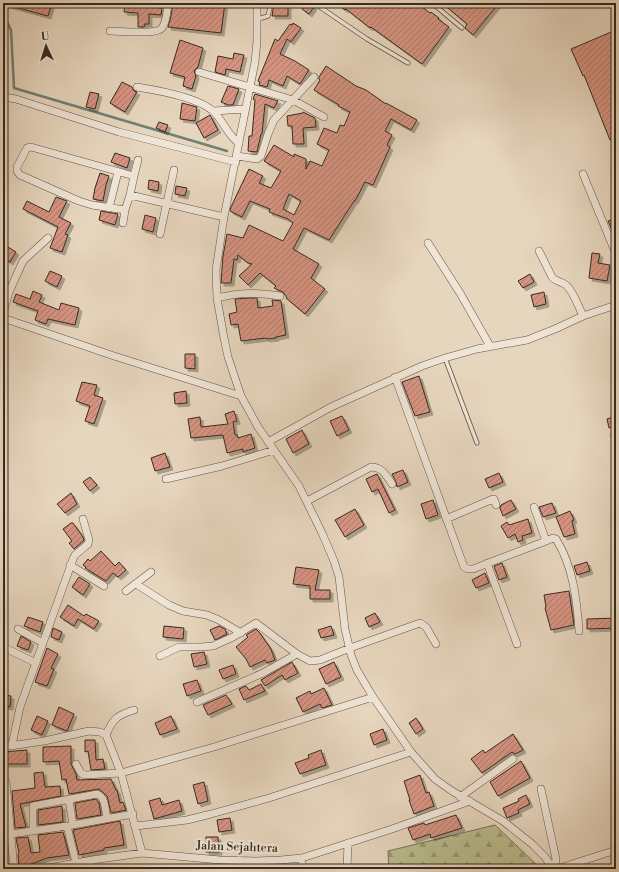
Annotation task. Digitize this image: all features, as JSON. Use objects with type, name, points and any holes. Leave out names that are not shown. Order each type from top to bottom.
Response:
[{"type":"street","points":[[110,31],[159,31],[164,26],[168,3]]},
{"type":"street","points":[[257,3],[258,19],[255,62],[245,109],[240,144],[224,217],[216,270],[217,298],[220,320],[228,356],[241,396],[258,427],[299,486],[322,533],[334,561],[338,577],[345,629],[350,648],[357,670],[374,697],[411,752],[435,778],[460,797],[470,801],[503,821],[520,834],[540,853],[552,868]]},
{"type":"street","points":[[199,72],[293,100],[324,117]]},
{"type":"street","points":[[3,97],[16,99],[119,132],[237,159],[257,159],[261,156],[274,120],[314,77]]},
{"type":"street","points":[[137,87],[177,96],[204,105],[214,111],[233,139],[240,144]]},
{"type":"street","points":[[214,111],[245,109]]},
{"type":"street","points":[[125,210],[79,201],[20,175],[17,171],[17,167],[27,148],[30,147],[134,176]]},
{"type":"street","points":[[123,223],[138,160]]},
{"type":"street","points":[[160,234],[174,170]]},
{"type":"street","points":[[109,208],[118,172]]},
{"type":"street","points":[[583,174],[616,254]]},
{"type":"street","points":[[130,194],[224,217]]},
{"type":"street","points":[[3,313],[9,292],[23,262],[48,238]]},
{"type":"street","points":[[428,243],[460,293],[490,346]]},
{"type":"street","points":[[539,251],[552,277],[555,281],[566,285],[574,296],[583,316]]},
{"type":"street","points":[[217,298],[242,292],[262,292],[280,296]]},
{"type":"street","points":[[268,442],[331,408],[396,377],[444,358],[490,346],[527,340],[583,316],[616,305]]},
{"type":"street","points":[[3,318],[114,356],[241,396]]},
{"type":"street","points":[[396,377],[464,567],[473,569],[553,538],[557,540],[567,564],[576,594],[579,631]]},
{"type":"street","points":[[166,479],[222,466],[274,450]]},
{"type":"street","points":[[307,501],[370,467],[376,467],[382,470],[392,484]]},
{"type":"street","points":[[446,519],[492,499],[494,499],[496,505]]},
{"type":"street","points":[[534,507],[546,541]]},
{"type":"street","points":[[12,745],[20,707],[70,565],[75,555],[88,544],[89,540],[83,519]]},
{"type":"street","points":[[487,563],[517,644]]},
{"type":"street","points":[[70,565],[104,586]]},
{"type":"street","points":[[126,591],[152,572]]},
{"type":"street","points":[[136,584],[169,605],[183,611],[207,615],[241,633]]},
{"type":"street","points":[[160,656],[179,647],[213,646],[241,633],[256,623],[296,654],[307,660],[316,661],[420,623],[426,626],[436,644]]},
{"type":"street","points":[[18,628],[43,643]]},
{"type":"street","points":[[3,647],[36,663]]},
{"type":"street","points":[[197,702],[263,673],[296,654]]},
{"type":"street","points":[[76,764],[81,773],[85,775],[121,773],[214,747],[374,697]]},
{"type":"street","points":[[106,735],[114,720],[123,714],[134,710]]},
{"type":"street","points":[[3,747],[92,731],[100,732],[106,735],[121,773],[142,853]]},
{"type":"street","points":[[136,826],[187,820],[211,814],[269,798],[411,752]]},
{"type":"street","points":[[460,797],[513,759]]},
{"type":"street","points":[[3,779],[6,782],[14,869]]},
{"type":"street","points":[[541,789],[556,857],[556,862],[552,868]]},
{"type":"street","points":[[33,831],[33,806],[97,794],[103,798],[107,819]]},
{"type":"street","points":[[69,800],[70,826],[76,863]]},
{"type":"street","name":"Jalan Sejahtera","points":[[43,869],[142,853],[239,861],[272,861],[302,858],[433,815],[470,801]]},
{"type":"street","points":[[11,834],[70,826],[133,814]]},
{"type":"street","points":[[347,869],[348,843]]},
{"type":"street","points":[[552,868],[616,850]]},
{"type":"street","points":[[302,858],[302,869]]},
{"type":"street","points":[[91,869],[92,860]]},
{"type":"street","points":[[238,869],[239,861]]},
{"type":"lane","points":[[258,19],[268,15],[271,3]]},
{"type":"lane","points":[[314,3],[366,39],[408,63]]},
{"type":"lane","points":[[432,3],[462,28]]},
{"type":"lane","points":[[444,358],[477,443]]},
{"type":"green space","points":[[495,825],[541,869],[389,869],[388,851]]},
{"type":"building","points":[[7,3],[40,3],[51,6],[48,16],[7,5]]},
{"type":"building","points":[[173,3],[225,3],[221,33],[168,27]]},
{"type":"building","points":[[274,3],[288,3],[288,16],[272,16]]},
{"type":"building","points":[[306,3],[311,3],[314,7],[309,14],[302,9]]},
{"type":"building","points":[[336,3],[417,3],[449,27],[422,64]]},
{"type":"building","points":[[442,3],[499,3],[473,35],[465,28],[467,24]]},
{"type":"building","points":[[125,4],[162,8],[161,15],[149,14],[149,24],[145,24],[144,27],[138,27],[138,13],[124,12]]},
{"type":"building","points":[[293,23],[301,28],[291,42],[287,39],[280,54],[309,70],[300,84],[287,76],[283,86],[269,80],[267,87],[259,85],[260,82],[258,81],[275,39],[278,41],[290,24],[292,25]]},
{"type":"building","points":[[616,30],[616,138],[610,140],[584,75],[583,76],[571,49]]},
{"type":"building","points":[[180,40],[203,48],[198,67],[194,71],[196,76],[192,89],[183,86],[185,77],[170,73]]},
{"type":"building","points":[[234,53],[244,55],[240,72],[226,69],[225,75],[215,72],[218,56],[233,59]]},
{"type":"building","points":[[326,66],[386,104],[417,120],[411,130],[391,119],[385,131],[392,135],[387,145],[390,147],[373,185],[365,182],[355,201],[329,240],[304,228],[293,249],[319,264],[311,278],[325,289],[305,314],[286,298],[283,292],[274,288],[276,286],[260,273],[248,285],[239,276],[252,264],[248,263],[238,255],[237,260],[234,259],[231,283],[221,283],[223,256],[227,234],[243,238],[249,225],[283,241],[293,223],[288,219],[269,212],[270,209],[250,201],[242,217],[230,211],[249,169],[263,176],[259,183],[271,188],[281,171],[264,161],[274,145],[294,157],[294,154],[306,159],[306,169],[310,161],[322,166],[329,150],[317,144],[324,128],[337,133],[340,125],[344,126],[350,112],[314,90],[320,80],[319,77]],"holes":[[[289,194],[301,201],[294,215],[283,209]]]},
{"type":"building","points":[[122,82],[132,87],[134,91],[137,92],[125,112],[110,103]]},
{"type":"building","points":[[228,86],[239,89],[233,105],[228,105],[221,102]]},
{"type":"building","points":[[90,92],[99,94],[95,109],[86,107]]},
{"type":"building","points":[[255,94],[278,101],[274,108],[265,104],[262,134],[257,152],[248,151],[249,136],[252,136],[255,100],[253,99]]},
{"type":"building","points":[[182,103],[197,107],[195,121],[180,119]]},
{"type":"building","points":[[303,112],[315,118],[316,127],[303,128],[304,144],[293,144],[292,126],[288,126],[287,116]]},
{"type":"building","points":[[210,115],[218,130],[204,138],[196,123]]},
{"type":"building","points":[[159,122],[168,125],[165,132],[156,128]]},
{"type":"building","points":[[115,153],[130,158],[127,168],[111,162]]},
{"type":"building","points":[[100,173],[109,176],[103,201],[93,199]]},
{"type":"building","points":[[149,180],[159,182],[158,191],[148,189]]},
{"type":"building","points":[[176,186],[187,188],[185,196],[175,194]]},
{"type":"building","points":[[56,197],[67,201],[59,217],[71,223],[65,234],[68,235],[62,252],[50,248],[58,227],[23,209],[27,201],[49,212]]},
{"type":"building","points":[[101,211],[118,214],[115,225],[99,220]]},
{"type":"building","points":[[145,215],[156,218],[153,232],[142,229]]},
{"type":"building","points":[[615,219],[616,229],[612,230],[608,221]]},
{"type":"building","points":[[3,244],[16,252],[10,262],[3,258]]},
{"type":"building","points":[[592,253],[600,254],[598,263],[610,265],[607,281],[589,278]]},
{"type":"building","points":[[50,271],[62,276],[57,287],[45,281]]},
{"type":"building","points":[[530,274],[534,282],[523,288],[518,281]]},
{"type":"building","points":[[33,291],[42,295],[39,302],[59,310],[61,303],[79,308],[75,325],[48,319],[46,324],[35,320],[38,311],[13,302],[16,294],[30,299]]},
{"type":"building","points":[[544,292],[546,304],[534,307],[531,295]]},
{"type":"building","points":[[257,298],[258,308],[273,306],[272,300],[281,301],[286,335],[276,338],[241,341],[238,324],[231,325],[229,314],[237,312],[235,299]]},
{"type":"building","points":[[185,354],[195,354],[195,369],[185,368]]},
{"type":"building","points":[[419,376],[430,412],[415,416],[402,382]]},
{"type":"building","points":[[82,382],[97,385],[94,395],[103,398],[94,424],[85,421],[90,406],[76,401]]},
{"type":"building","points":[[186,391],[187,403],[175,404],[174,393]]},
{"type":"building","points":[[234,411],[237,421],[233,422],[235,435],[237,435],[238,438],[251,434],[255,448],[243,452],[243,449],[227,453],[223,435],[191,438],[188,419],[200,417],[201,427],[228,424],[225,414]]},
{"type":"building","points":[[342,416],[349,430],[337,436],[330,421]]},
{"type":"building","points":[[616,416],[616,426],[609,428],[607,419]]},
{"type":"building","points":[[302,430],[309,444],[293,453],[286,439]]},
{"type":"building","points":[[165,453],[170,467],[155,471],[151,458]]},
{"type":"building","points":[[403,470],[408,482],[397,487],[392,474]]},
{"type":"building","points":[[499,473],[503,482],[489,488],[485,479]]},
{"type":"building","points":[[377,474],[395,510],[389,513],[378,489],[372,492],[366,479]]},
{"type":"building","points":[[90,477],[97,485],[90,491],[83,482]]},
{"type":"building","points":[[71,493],[77,504],[65,513],[57,504]]},
{"type":"building","points":[[433,500],[438,515],[426,519],[421,504]]},
{"type":"building","points":[[511,500],[516,509],[503,516],[500,508],[501,505]]},
{"type":"building","points":[[552,503],[556,513],[543,517],[539,507]]},
{"type":"building","points":[[355,509],[364,525],[345,537],[335,520]]},
{"type":"building","points":[[570,511],[574,520],[572,521],[575,534],[564,537],[556,517]]},
{"type":"building","points":[[528,519],[532,533],[522,536],[523,540],[518,542],[515,534],[508,538],[501,526],[507,522],[509,525]]},
{"type":"building","points":[[73,523],[84,540],[74,549],[69,543],[72,541],[63,529]]},
{"type":"building","points":[[101,551],[115,566],[119,562],[126,570],[118,577],[113,573],[106,581],[85,568],[86,567],[83,565],[88,559],[90,561]]},
{"type":"building","points":[[587,562],[590,571],[577,575],[574,566]]},
{"type":"building","points":[[502,563],[507,577],[499,580],[494,566]]},
{"type":"building","points":[[296,567],[319,570],[315,590],[330,590],[330,599],[310,599],[310,586],[293,584]]},
{"type":"building","points":[[485,573],[489,583],[476,588],[472,580]]},
{"type":"building","points":[[79,577],[90,584],[83,595],[72,587]]},
{"type":"building","points":[[569,591],[574,625],[551,630],[545,608],[544,595]]},
{"type":"building","points":[[68,605],[84,616],[86,614],[99,621],[94,629],[78,619],[74,626],[60,617]]},
{"type":"building","points":[[375,613],[380,622],[369,627],[365,618]]},
{"type":"building","points":[[28,617],[43,622],[40,632],[24,626]]},
{"type":"building","points":[[616,618],[616,628],[587,629],[587,619]]},
{"type":"building","points":[[164,626],[184,628],[183,639],[163,637]]},
{"type":"building","points":[[219,626],[225,629],[227,634],[215,640],[210,630]]},
{"type":"building","points":[[331,626],[334,635],[321,638],[318,630]]},
{"type":"building","points":[[53,628],[62,632],[59,640],[51,637]]},
{"type":"building","points":[[256,629],[271,649],[275,660],[267,663],[265,660],[250,667],[246,659],[236,647],[248,637],[246,635]]},
{"type":"building","points":[[21,636],[31,642],[28,650],[17,646]]},
{"type":"building","points":[[47,648],[58,654],[51,668],[54,669],[47,686],[35,682]]},
{"type":"building","points":[[204,652],[207,664],[194,667],[191,654]]},
{"type":"building","points":[[292,662],[298,673],[285,680],[282,675],[265,686],[261,680]]},
{"type":"building","points":[[334,662],[341,677],[326,684],[319,669]]},
{"type":"building","points":[[233,665],[236,674],[223,679],[219,670]]},
{"type":"building","points":[[197,680],[201,691],[187,696],[183,684]]},
{"type":"building","points":[[261,684],[265,691],[244,700],[239,689],[246,686],[249,690]]},
{"type":"building","points":[[324,688],[332,705],[322,708],[320,704],[303,712],[296,698],[310,691],[311,694]]},
{"type":"building","points":[[3,695],[11,696],[10,707],[3,706]]},
{"type":"building","points":[[226,695],[232,704],[208,715],[203,705]]},
{"type":"building","points":[[59,707],[74,714],[67,731],[52,725]]},
{"type":"building","points":[[37,716],[48,721],[42,735],[31,730]]},
{"type":"building","points":[[171,716],[177,729],[160,735],[155,723]]},
{"type":"building","points":[[416,718],[423,729],[416,734],[409,723]]},
{"type":"building","points":[[383,729],[387,740],[374,745],[370,734]]},
{"type":"building","points":[[513,734],[523,750],[515,754],[512,752],[482,773],[471,759],[483,750],[485,753]]},
{"type":"building","points":[[85,740],[95,740],[96,760],[103,759],[105,769],[91,770],[88,751],[85,752]]},
{"type":"building","points":[[71,746],[71,764],[77,780],[111,779],[117,790],[120,803],[123,802],[126,810],[111,813],[107,796],[99,789],[69,794],[66,779],[62,780],[59,761],[43,762],[43,747]]},
{"type":"building","points":[[27,750],[27,764],[3,764],[3,752]]},
{"type":"building","points":[[321,750],[326,765],[300,774],[295,763],[309,758],[308,755]]},
{"type":"building","points":[[521,761],[530,778],[498,796],[490,782]]},
{"type":"building","points":[[43,772],[45,787],[60,786],[61,796],[20,804],[26,827],[15,828],[12,791],[35,788],[34,773]]},
{"type":"building","points":[[420,775],[426,793],[429,792],[434,806],[414,814],[404,781]]},
{"type":"building","points":[[204,782],[208,801],[198,804],[193,785]]},
{"type":"building","points":[[526,795],[530,804],[518,810],[519,813],[507,818],[503,808],[519,801],[518,799]]},
{"type":"building","points":[[160,798],[162,805],[179,800],[182,811],[154,819],[149,801]]},
{"type":"building","points":[[96,799],[99,803],[101,815],[77,819],[75,803]]},
{"type":"building","points":[[62,806],[63,822],[38,825],[38,810]]},
{"type":"building","points":[[456,815],[462,828],[431,838],[430,834],[413,840],[408,828],[424,823],[425,825]]},
{"type":"building","points":[[230,818],[232,830],[219,832],[217,820]]},
{"type":"building","points":[[120,821],[124,845],[104,848],[104,850],[79,855],[73,830]]},
{"type":"building","points":[[63,832],[69,855],[47,858],[29,865],[19,866],[19,853],[16,838],[28,837],[31,853],[40,852],[38,835]]},
{"type":"building","points":[[206,837],[218,837],[219,852],[206,852]]},
{"type":"waterway","points":[[3,14],[11,30],[14,88],[227,151]]}]
